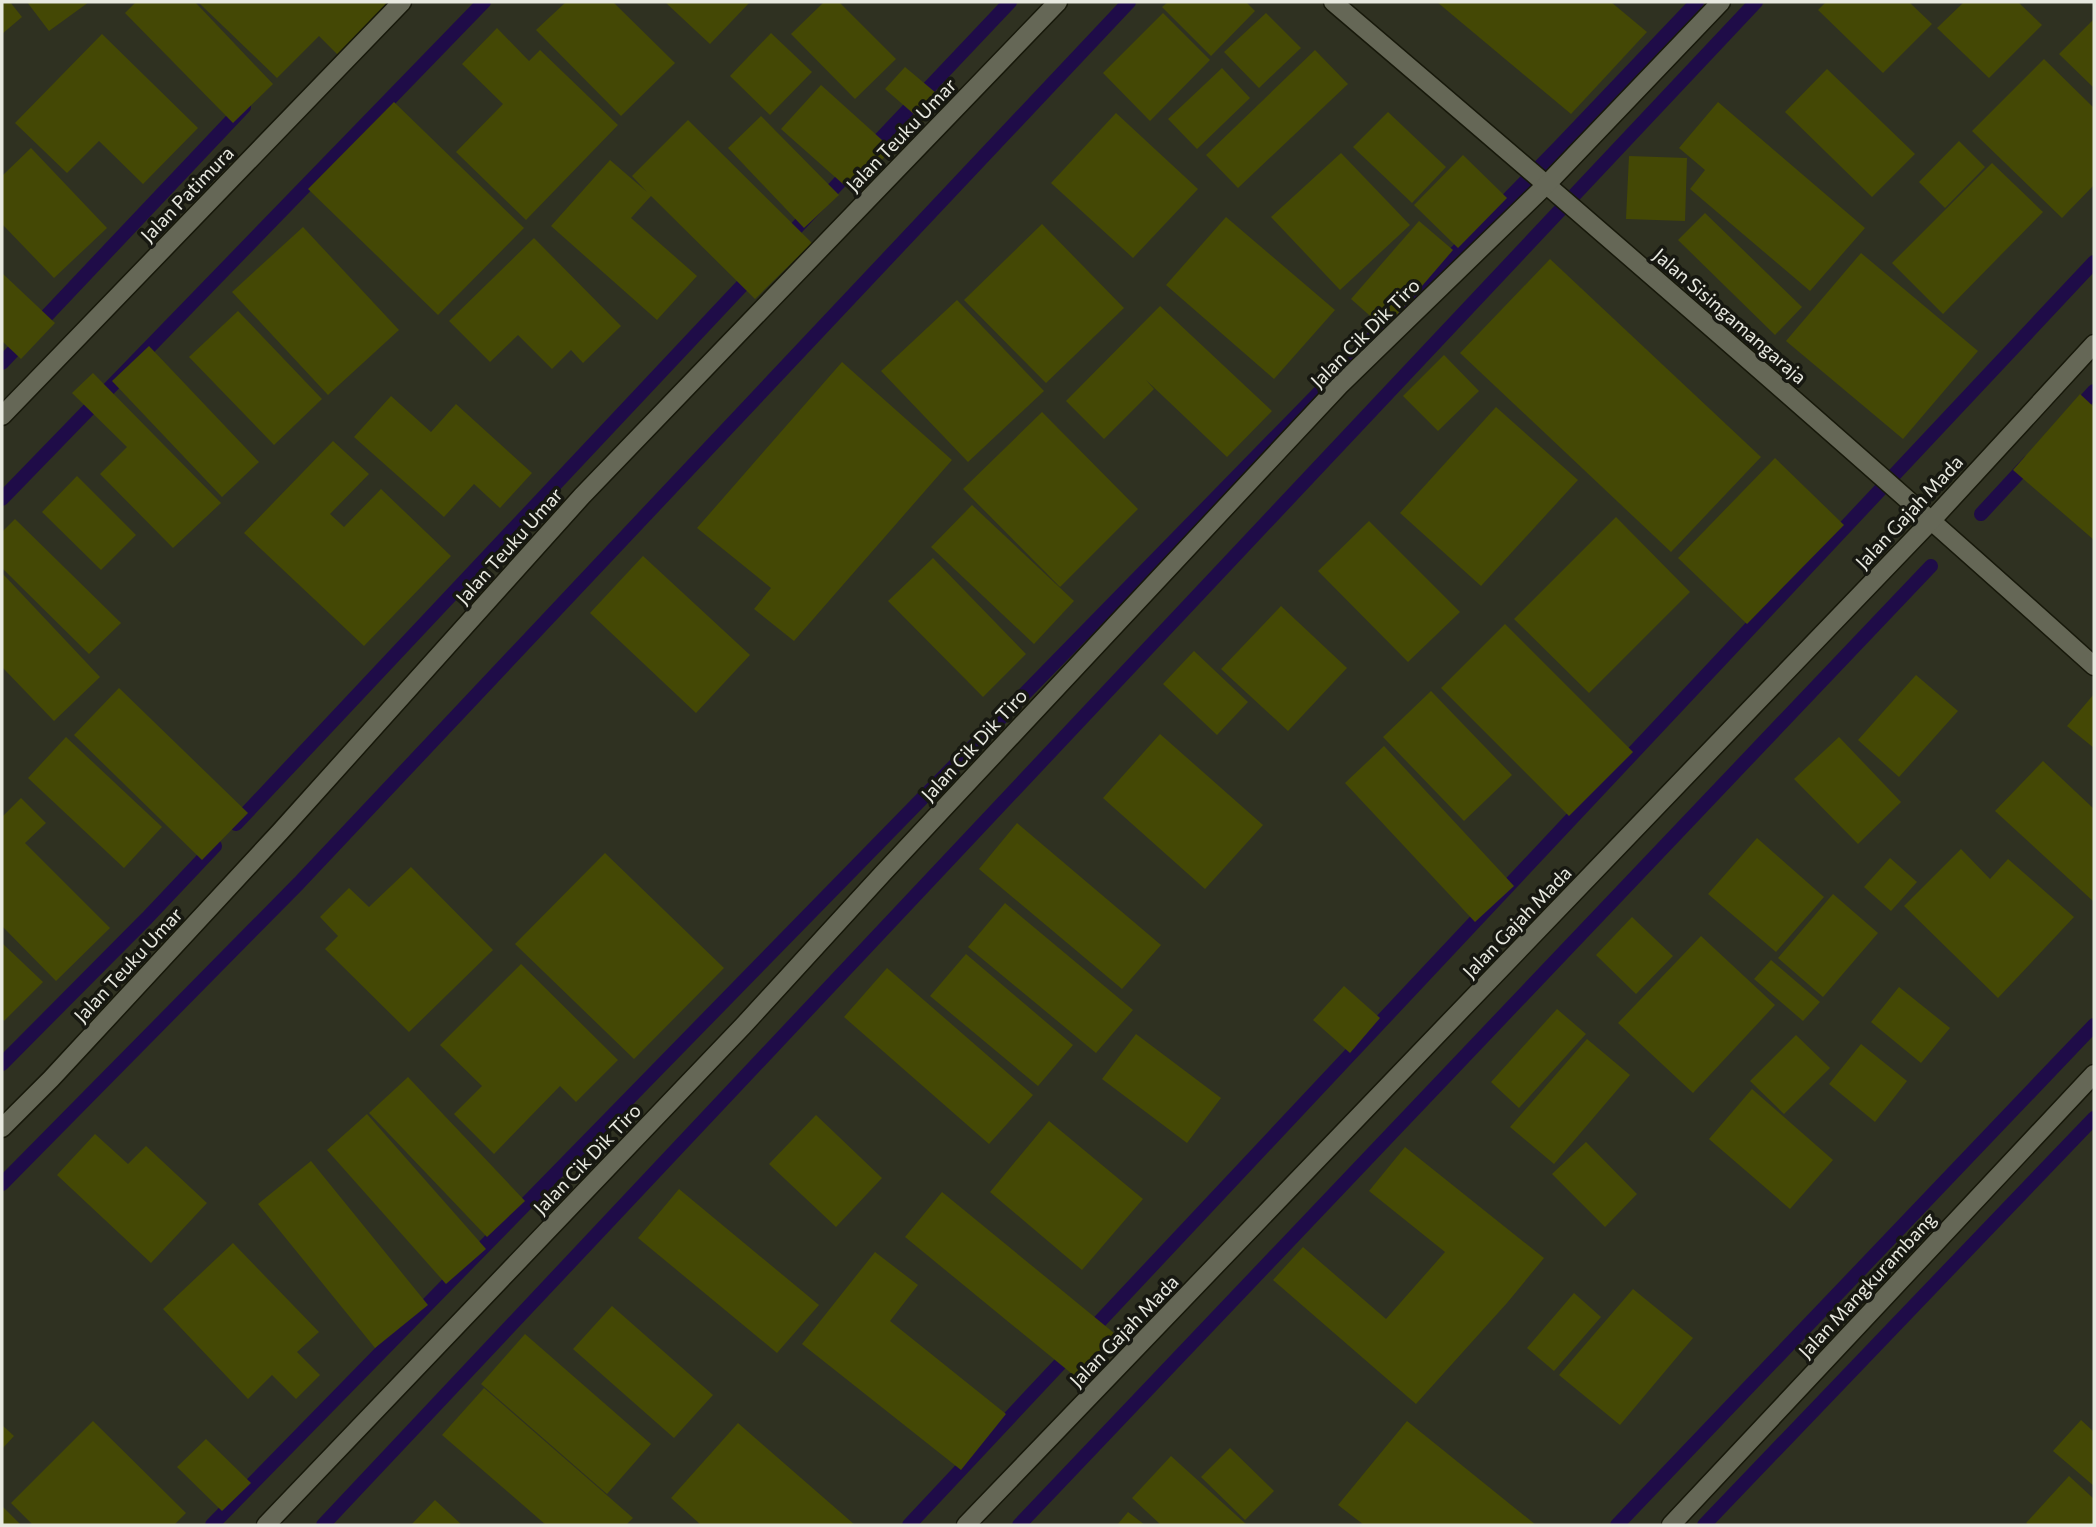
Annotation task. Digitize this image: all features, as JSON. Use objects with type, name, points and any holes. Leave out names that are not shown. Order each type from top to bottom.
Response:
[{"type":"street","name":"Jalan Patimura","points":[[2,416],[402,2]]},
{"type":"street","name":"Jalan Teuku Umar","points":[[2,1128],[51,1079],[280,832],[582,496],[1058,2]]},
{"type":"street","name":"Jalan Sisingamangaraja","points":[[1333,2],[1547,184],[1932,520],[2094,666]]},
{"type":"street","name":"Jalan Cik Dik Tiro","points":[[265,1525],[743,1026],[1339,386],[1547,184],[1721,2]]},
{"type":"street","name":"Jalan Gajah Mada","points":[[966,1525],[1932,520],[2094,344]]},
{"type":"street","name":"Jalan Mangkurambang","points":[[1671,1525],[2094,1074]]},
{"type":"building","points":[[2,2],[10,2],[22,17],[2,34]]},
{"type":"building","points":[[27,2],[89,2],[49,31]]},
{"type":"building","points":[[136,2],[195,2],[273,84],[233,123],[125,13]]},
{"type":"building","points":[[198,2],[413,2],[350,67],[319,36],[277,78]]},
{"type":"building","points":[[566,2],[613,2],[675,63],[621,116],[536,30]]},
{"type":"building","points":[[665,2],[750,2],[710,44]]},
{"type":"building","points":[[824,2],[839,2],[896,59],[855,99],[791,34]]},
{"type":"building","points":[[1168,2],[1246,2],[1255,11],[1211,56],[1162,7]]},
{"type":"building","points":[[1437,2],[1611,2],[1647,32],[1571,114]]},
{"type":"building","points":[[1826,2],[1909,2],[1932,24],[1883,73],[1818,10]]},
{"type":"building","points":[[1964,2],[2018,2],[2042,25],[1989,78],[1937,28]]},
{"type":"building","points":[[1163,13],[1210,60],[1150,121],[1103,73]]},
{"type":"building","points":[[1266,13],[1301,48],[1259,88],[1224,52]]},
{"type":"building","points":[[2094,19],[2094,88],[2059,54]]},
{"type":"building","points":[[497,28],[529,61],[540,50],[618,125],[526,220],[456,152],[503,104],[462,64]]},
{"type":"building","points":[[771,33],[812,72],[770,115],[730,76]]},
{"type":"building","points":[[102,34],[198,128],[143,184],[99,141],[67,173],[15,123]]},
{"type":"building","points":[[1315,50],[1348,84],[1238,188],[1206,155]]},
{"type":"building","points":[[2044,59],[2094,108],[2094,185],[2062,218],[1972,131]]},
{"type":"building","points":[[905,67],[942,98],[923,122],[885,89]]},
{"type":"building","points":[[1222,68],[1250,98],[1197,149],[1168,119]]},
{"type":"building","points":[[1827,69],[1915,154],[1872,197],[1785,112]]},
{"type":"building","points":[[821,85],[892,149],[852,192],[781,129]]},
{"type":"building","points":[[394,102],[524,228],[438,315],[308,189]]},
{"type":"building","points":[[1718,102],[1865,228],[1810,291],[1690,189],[1705,170],[1679,148]]},
{"type":"building","points":[[1388,112],[1446,167],[1412,203],[1353,147]]},
{"type":"building","points":[[1116,113],[1198,189],[1133,258],[1051,183]]},
{"type":"building","points":[[761,116],[839,195],[804,228],[728,148]]},
{"type":"building","points":[[688,120],[812,243],[755,299],[651,196],[631,218],[697,276],[657,320],[551,226],[610,160],[647,192],[632,176]]},
{"type":"building","points":[[1959,141],[1985,167],[1945,208],[1919,182]]},
{"type":"building","points":[[31,148],[107,228],[54,278],[2,224],[2,176]]},
{"type":"building","points":[[1341,153],[1410,225],[1340,290],[1271,217]]},
{"type":"building","points":[[1463,155],[1507,198],[1458,248],[1414,205]]},
{"type":"building","points":[[1629,156],[1687,158],[1685,221],[1626,219]]},
{"type":"building","points":[[1992,163],[2043,212],[1943,314],[1892,263]]},
{"type":"building","points":[[1705,213],[1802,307],[1775,335],[1678,240]]},
{"type":"building","points":[[1226,217],[1335,310],[1274,379],[1166,285]]},
{"type":"building","points":[[1419,221],[1453,250],[1385,329],[1351,299]]},
{"type":"building","points":[[1042,224],[1124,308],[1046,383],[964,300]]},
{"type":"building","points":[[303,227],[399,330],[328,395],[232,292]]},
{"type":"building","points":[[534,238],[621,326],[583,363],[571,350],[552,369],[518,335],[490,362],[449,321]]},
{"type":"building","points":[[1861,253],[1978,351],[1903,439],[1786,341]]},
{"type":"building","points":[[1550,259],[1761,457],[1671,552],[1460,353]]},
{"type":"building","points":[[2,273],[55,323],[21,359],[2,341]]},
{"type":"building","points":[[957,300],[1044,391],[968,462],[881,371]]},
{"type":"building","points":[[1160,306],[1272,411],[1227,457],[1146,380],[1154,389],[1104,439],[1066,401]]},
{"type":"building","points":[[238,311],[322,399],[274,445],[189,357]]},
{"type":"building","points":[[149,346],[259,462],[222,497],[112,381]]},
{"type":"building","points":[[1444,355],[1479,391],[1438,431],[1403,396]]},
{"type":"building","points":[[842,362],[952,460],[794,641],[754,609],[771,588],[697,528]]},
{"type":"building","points":[[93,373],[221,503],[173,548],[100,474],[127,447],[72,393]]},
{"type":"building","points":[[2080,394],[2094,407],[2094,540],[2013,470]]},
{"type":"building","points":[[391,396],[431,432],[456,404],[532,473],[500,508],[474,484],[444,517],[354,437]]},
{"type":"building","points":[[1496,407],[1578,480],[1481,586],[1400,513]]},
{"type":"building","points":[[1042,412],[1138,509],[1060,587],[963,489]]},
{"type":"building","points":[[333,441],[369,474],[330,514],[344,527],[381,489],[451,556],[364,646],[244,533]]},
{"type":"building","points":[[1775,458],[1844,525],[1747,624],[1678,558]]},
{"type":"building","points":[[77,476],[136,535],[101,570],[42,512]]},
{"type":"building","points":[[972,505],[1074,601],[1034,644],[931,547]]},
{"type":"building","points":[[1616,517],[1690,592],[1589,693],[1514,619]]},
{"type":"building","points":[[15,519],[121,623],[89,654],[2,568],[2,532]]},
{"type":"building","points":[[1369,521],[1460,612],[1408,662],[1318,571]]},
{"type":"building","points":[[643,556],[750,655],[696,713],[590,613]]},
{"type":"building","points":[[933,558],[1026,654],[983,697],[888,601]]},
{"type":"building","points":[[2,573],[100,677],[54,721],[2,667]]},
{"type":"building","points":[[1281,606],[1347,668],[1288,731],[1221,669]]},
{"type":"building","points":[[1505,624],[1633,752],[1569,816],[1441,688]]},
{"type":"building","points":[[1194,651],[1248,702],[1217,735],[1163,684]]},
{"type":"building","points":[[1916,675],[1958,711],[1899,777],[1858,740]]},
{"type":"building","points":[[119,688],[248,813],[202,860],[74,735]]},
{"type":"building","points":[[1431,691],[1512,775],[1464,821],[1383,737]]},
{"type":"building","points":[[2094,694],[2094,748],[2067,726]]},
{"type":"building","points":[[1160,734],[1263,825],[1205,889],[1103,798]]},
{"type":"building","points":[[66,737],[162,827],[124,868],[28,778]]},
{"type":"building","points":[[1839,737],[1901,802],[1858,844],[1794,779]]},
{"type":"building","points":[[1384,746],[1514,886],[1475,922],[1345,783]]},
{"type":"building","points":[[2043,761],[2094,809],[2094,902],[1995,811]]},
{"type":"building","points":[[21,798],[46,823],[25,843],[110,928],[56,981],[2,926],[2,817]]},
{"type":"building","points":[[1017,823],[1161,945],[1122,989],[979,869]]},
{"type":"building","points":[[1757,838],[1824,897],[1776,952],[1708,894]]},
{"type":"building","points":[[1961,849],[1990,879],[2008,859],[2074,917],[1998,998],[1904,906]]},
{"type":"building","points":[[605,853],[724,968],[634,1059],[515,944]]},
{"type":"building","points":[[1890,858],[1917,882],[1891,911],[1864,887]]},
{"type":"building","points":[[411,867],[493,950],[409,1032],[325,949],[338,936],[320,917],[349,888],[369,907]]},
{"type":"building","points":[[1833,894],[1878,933],[1823,997],[1778,958]]},
{"type":"building","points":[[1005,903],[1133,1010],[1096,1053],[968,947]]},
{"type":"building","points":[[1632,917],[1673,956],[1636,994],[1596,955]]},
{"type":"building","points":[[1701,936],[1775,1005],[1693,1093],[1618,1023]]},
{"type":"building","points":[[2,943],[43,982],[4,1021],[2,1018]]},
{"type":"building","points":[[966,954],[1073,1045],[1038,1086],[930,996]]},
{"type":"building","points":[[1771,960],[1820,1002],[1803,1021],[1754,979]]},
{"type":"building","points":[[521,964],[618,1060],[576,1102],[560,1086],[494,1154],[454,1114],[482,1086],[440,1045]]},
{"type":"building","points":[[887,968],[1033,1095],[989,1144],[844,1017]]},
{"type":"building","points":[[1344,986],[1380,1018],[1350,1053],[1313,1020]]},
{"type":"building","points":[[1899,987],[1950,1028],[1921,1063],[1871,1022]]},
{"type":"building","points":[[1557,1009],[1586,1034],[1519,1108],[1491,1082]]},
{"type":"building","points":[[1136,1034],[1221,1098],[1187,1143],[1102,1079]]},
{"type":"building","points":[[1796,1035],[1830,1068],[1784,1114],[1750,1081]]},
{"type":"building","points":[[1587,1039],[1630,1075],[1554,1164],[1510,1127]]},
{"type":"building","points":[[1861,1044],[1907,1081],[1875,1122],[1829,1084]]},
{"type":"building","points":[[408,1077],[525,1201],[487,1237],[369,1113]]},
{"type":"building","points":[[1752,1089],[1833,1160],[1790,1209],[1709,1139]]},
{"type":"building","points":[[367,1114],[486,1249],[446,1284],[327,1150]]},
{"type":"building","points":[[816,1115],[882,1178],[836,1227],[769,1164]]},
{"type":"building","points":[[1049,1121],[1143,1199],[1082,1270],[990,1192]]},
{"type":"building","points":[[95,1134],[128,1164],[146,1146],[207,1203],[151,1263],[57,1175]]},
{"type":"building","points":[[1586,1142],[1637,1194],[1605,1227],[1552,1174]]},
{"type":"building","points":[[1405,1147],[1544,1258],[1416,1404],[1273,1280],[1303,1247],[1386,1319],[1445,1252],[1369,1191]]},
{"type":"building","points":[[311,1161],[428,1305],[375,1348],[258,1204]]},
{"type":"building","points":[[679,1189],[819,1305],[777,1353],[638,1238]]},
{"type":"building","points":[[942,1192],[1114,1333],[1077,1378],[905,1237]]},
{"type":"building","points":[[233,1243],[319,1332],[297,1352],[320,1375],[296,1399],[272,1375],[248,1399],[163,1309]]},
{"type":"building","points":[[875,1252],[918,1285],[890,1321],[1006,1414],[961,1470],[802,1344]]},
{"type":"building","points":[[1633,1289],[1693,1338],[1620,1425],[1559,1375]]},
{"type":"building","points":[[1574,1293],[1601,1317],[1554,1371],[1527,1348]]},
{"type":"building","points":[[612,1306],[713,1395],[674,1438],[573,1349]]},
{"type":"building","points":[[525,1334],[651,1444],[607,1494],[481,1384]]},
{"type":"building","points":[[484,1388],[633,1518],[626,1525],[546,1525],[442,1435]]},
{"type":"building","points":[[2081,1420],[2094,1432],[2094,1486],[2053,1451]]},
{"type":"building","points":[[93,1421],[186,1513],[174,1525],[33,1525],[11,1503]]},
{"type":"building","points":[[1407,1421],[1536,1525],[1364,1525],[1338,1505]]},
{"type":"building","points":[[738,1423],[855,1525],[701,1525],[671,1498]]},
{"type":"building","points":[[2,1425],[14,1436],[2,1449]]},
{"type":"building","points":[[206,1439],[251,1483],[222,1511],[177,1467]]},
{"type":"building","points":[[1230,1448],[1274,1491],[1245,1520],[1201,1477]]},
{"type":"building","points":[[1171,1456],[1247,1525],[1161,1525],[1132,1498]]},
{"type":"building","points":[[2069,1476],[2094,1499],[2094,1525],[2026,1523]]},
{"type":"building","points":[[435,1500],[462,1525],[411,1525]]},
{"type":"building","points":[[2,1506],[21,1525],[2,1525]]},
{"type":"building","points":[[1128,1512],[1145,1525],[1117,1525]]},
{"type":"waterway","points":[[2,499],[484,2]]},
{"type":"waterway","points":[[869,151],[1010,2]]},
{"type":"waterway","points":[[2,1184],[299,883],[1129,2]]},
{"type":"waterway","points":[[212,1525],[1560,146],[1697,2]]},
{"type":"waterway","points":[[323,1525],[1756,2]]},
{"type":"waterway","points":[[2,363],[244,107]]},
{"type":"waterway","points":[[785,240],[853,168]]},
{"type":"waterway","points":[[1087,1335],[2094,262]]},
{"type":"waterway","points":[[236,824],[754,273]]},
{"type":"waterway","points":[[2074,413],[2094,391]]},
{"type":"waterway","points":[[1981,514],[2029,462]]},
{"type":"waterway","points":[[1019,1525],[1931,566]]},
{"type":"waterway","points":[[2,1064],[215,846]]},
{"type":"waterway","points":[[1617,1525],[2094,1025]]},
{"type":"waterway","points":[[1704,1525],[2094,1118]]},
{"type":"waterway","points":[[909,1525],[1073,1350]]}]
